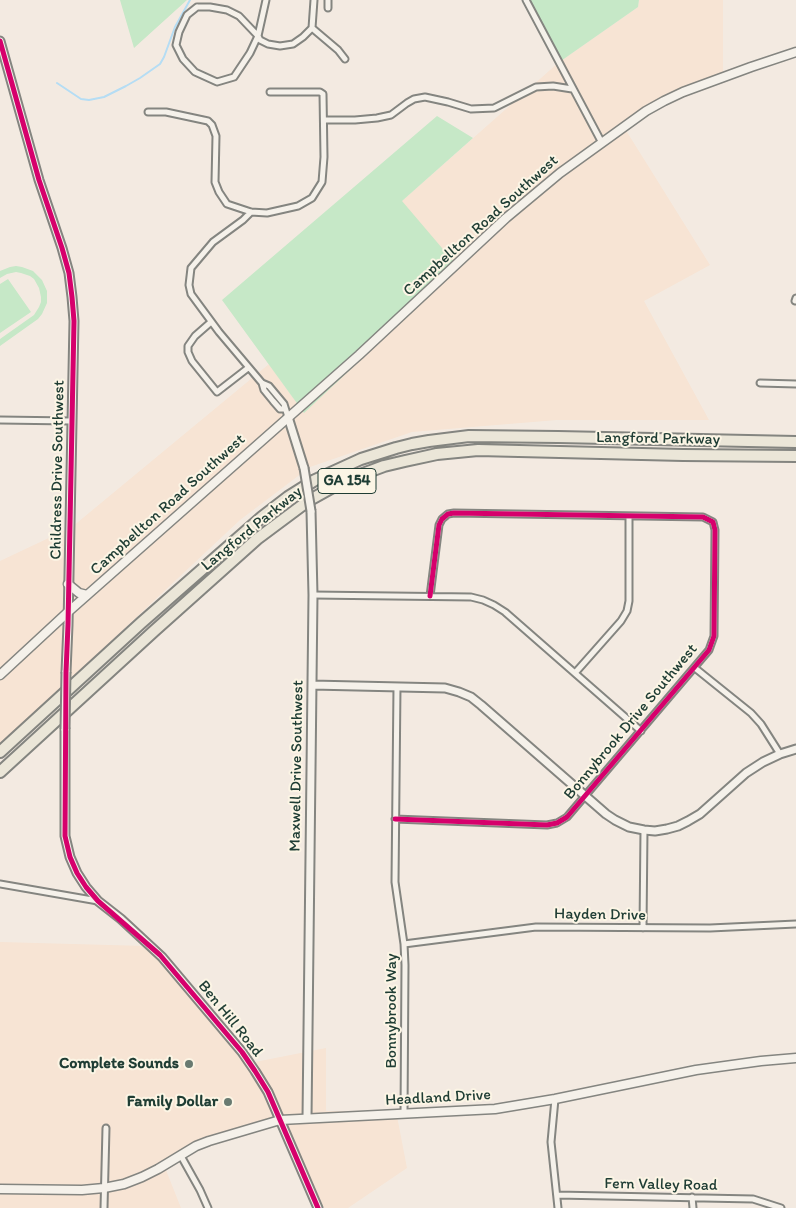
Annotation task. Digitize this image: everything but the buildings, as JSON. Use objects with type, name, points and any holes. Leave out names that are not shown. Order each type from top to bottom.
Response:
[{"type":"highway","name":"Langford Parkway","points":[[0,752],[134,629],[262,517],[288,497],[315,480],[361,459],[412,444],[469,436],[796,442]]},
{"type":"highway","name":"Langford Parkway","points":[[0,772],[257,539],[308,501],[360,475],[384,466],[437,454],[478,450],[796,456]]},
{"type":"main road","name":"Campbellton Road Southwest","points":[[0,675],[68,612],[363,351],[506,218],[560,173],[646,111],[683,92],[751,66],[796,52]]},
{"type":"main road","points":[[68,584],[79,593],[87,596]]},
{"type":"main road","name":"Headland Drive","points":[[0,1189],[91,1189],[124,1184],[142,1178],[209,1140],[280,1120],[494,1109],[555,1099],[696,1070],[796,1058]]},
{"type":"street","points":[[266,0],[258,36],[250,53],[234,77],[217,82],[195,72],[183,59],[176,45],[179,32],[187,15],[197,7],[227,10],[239,16],[258,36],[260,40],[268,44],[280,46],[293,44],[312,28],[313,0]]},
{"type":"street","points":[[328,0],[328,8]]},
{"type":"street","points":[[526,0],[602,143]]},
{"type":"street","points":[[312,28],[338,50],[345,59]]},
{"type":"street","name":"Childress Drive Southwest","points":[[0,41],[39,180],[60,239],[72,297],[74,321],[65,729],[65,836],[70,857],[77,873],[98,901]]},
{"type":"street","points":[[324,120],[355,120],[391,115],[406,103],[425,97],[471,109],[494,108],[536,87],[553,86],[572,89]]},
{"type":"street","points":[[148,112],[166,112],[208,121],[212,125],[216,136],[214,182],[219,192],[227,204],[251,212],[267,213],[298,206],[312,198],[322,182],[324,157],[324,95],[322,93],[270,92]]},
{"type":"street","points":[[251,212],[213,242],[191,268],[189,285],[191,294],[211,322],[262,383],[264,390],[280,408],[285,409],[288,417]]},
{"type":"street","points":[[211,322],[195,336],[188,346],[188,352],[192,361],[217,392],[248,368]]},
{"type":"street","points":[[760,383],[796,384]]},
{"type":"street","name":"Maxwell Drive Southwest","points":[[288,417],[304,468],[311,511],[313,595],[307,1118]]},
{"type":"street","points":[[0,420],[71,420]]},
{"type":"street","name":"Bonnybrook Drive Southwest","points":[[395,819],[547,826],[566,818],[709,650],[714,636],[715,530],[713,522],[703,517],[448,514],[439,525],[430,596]]},
{"type":"street","points":[[575,673],[621,621],[627,611],[629,601],[629,516]]},
{"type":"street","points":[[313,595],[471,597],[483,600],[505,612],[641,731]]},
{"type":"street","points":[[695,668],[751,713],[761,724],[780,754]]},
{"type":"street","points":[[312,685],[445,688],[471,697],[606,814],[629,827],[644,830],[667,829],[688,821],[700,814],[746,773],[763,762],[796,749]]},
{"type":"street","name":"Bonnybrook Way","points":[[397,687],[395,882],[404,944],[404,1114]]},
{"type":"street","points":[[643,928],[644,830]]},
{"type":"street","points":[[0,884],[98,901]]},
{"type":"street","name":"Ben Hill Road","points":[[98,901],[121,919],[162,957],[220,1024],[256,1071],[268,1092],[318,1208]]},
{"type":"street","name":"Hayden Drive","points":[[404,944],[536,928],[710,928],[796,924]]},
{"type":"street","points":[[555,1099],[550,1142],[558,1208]]},
{"type":"street","points":[[104,1208],[106,1128]]},
{"type":"street","points":[[181,1156],[208,1208]]},
{"type":"street","name":"Fern Valley Road","points":[[557,1195],[753,1199],[781,1208]]},
{"type":"street","points":[[692,1197],[693,1208]]},
{"type":"shaded area","points":[[639,0],[723,0],[723,77],[622,124],[710,265],[644,301],[709,420],[557,420],[412,432],[310,467],[240,520],[0,745],[0,561],[72,527],[269,364],[304,413],[402,201],[558,63],[638,7]]},
{"type":"shaded area","points":[[0,942],[146,946],[255,1062],[326,1048],[326,1111],[396,1111],[407,1168],[348,1208],[324,1208],[283,1122],[234,1133],[164,1165],[181,1208],[0,1208]]},
{"type":"green space","points":[[120,0],[187,0],[134,48]]},
{"type":"green space","points":[[526,0],[639,0],[638,7],[558,63]]},
{"type":"green space","points":[[437,116],[473,138],[402,201],[459,268],[304,413],[222,300]]},
{"type":"green space","points":[[16,266],[33,271],[42,280],[47,291],[47,303],[38,319],[0,346],[0,339],[34,315],[41,302],[39,288],[30,276],[16,272],[0,278],[0,271]]},
{"type":"green space","points":[[8,279],[31,312],[0,333],[0,284]]},
{"type":"waterway","points":[[57,83],[81,99],[89,100],[104,97],[140,78],[160,64],[175,27],[190,0]]},
{"type":"cycle path","points":[[0,41],[39,180],[62,248],[69,273],[72,297],[74,321],[66,672],[65,836],[70,857],[77,873],[98,901],[160,955],[242,1052],[268,1092],[318,1208]]},
{"type":"cycle path","points":[[395,819],[547,825],[557,823],[567,817],[709,650],[714,636],[715,530],[713,522],[703,517],[448,514],[439,525],[430,596]]},
{"type":"place","name":"Complete Sounds","points":[[189,1064]]},
{"type":"place","name":"Family Dollar","points":[[228,1102]]}]
